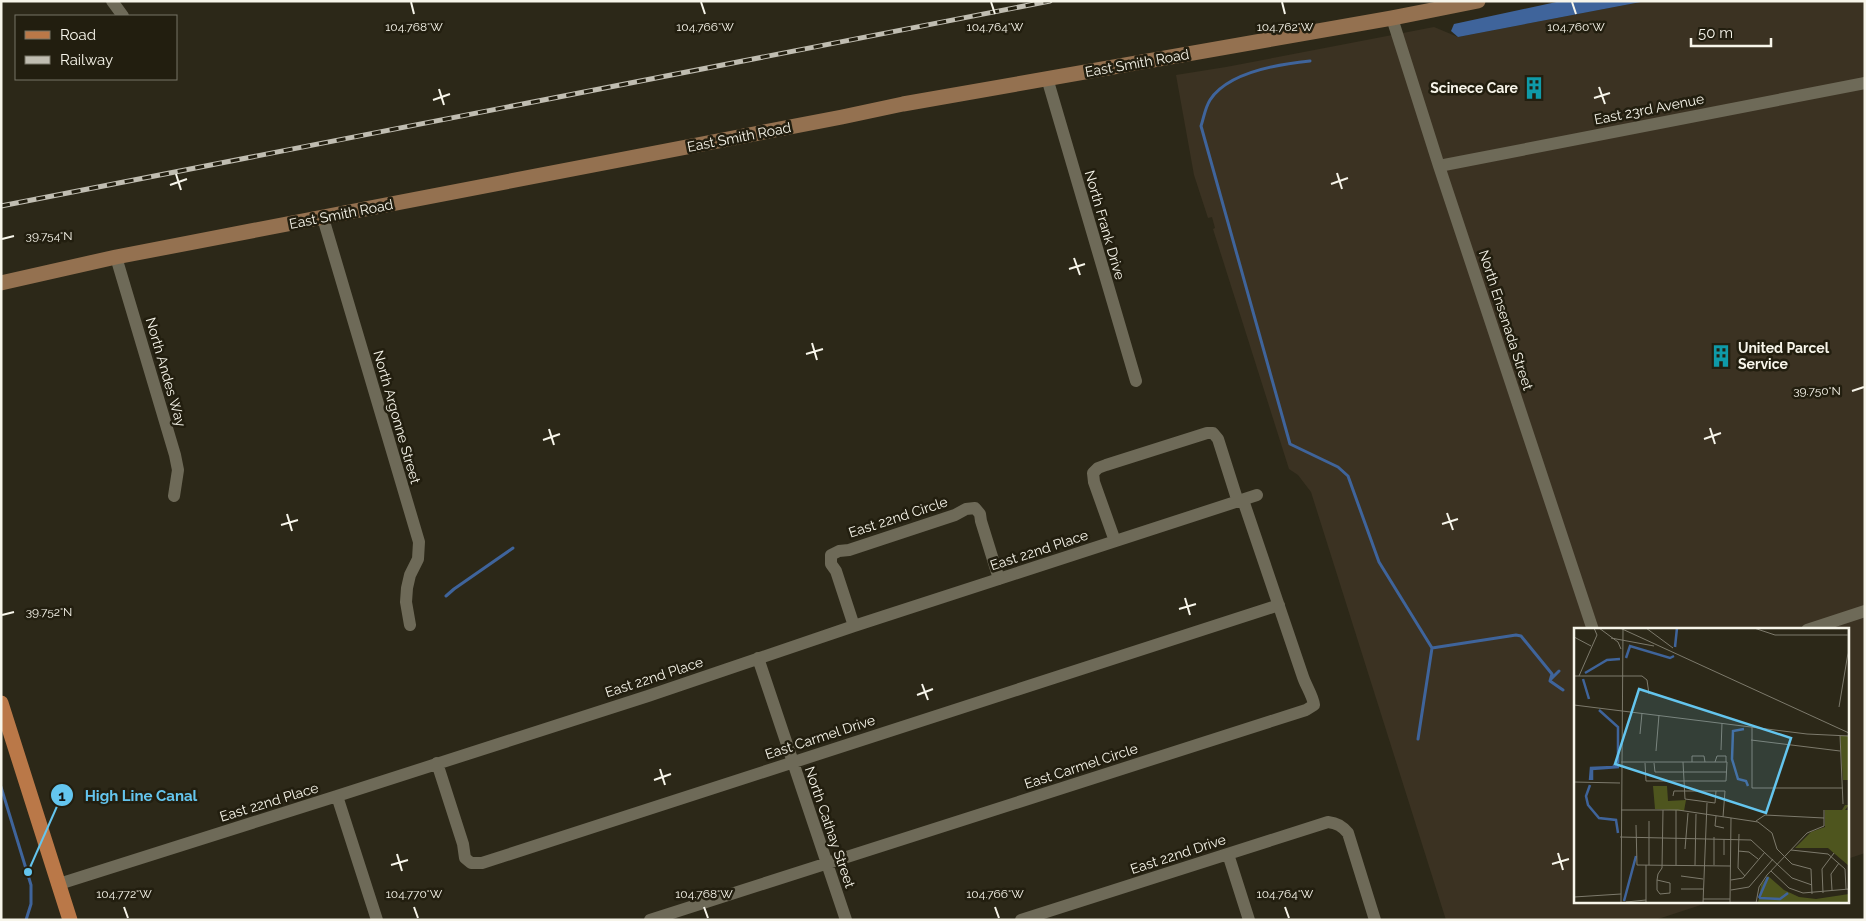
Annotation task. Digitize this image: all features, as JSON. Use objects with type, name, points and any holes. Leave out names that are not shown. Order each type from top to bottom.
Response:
[{"type":"main road","points":[[1,702],[70,920]]},
{"type":"street","points":[[112,1],[122,15]]},
{"type":"street","name":"East Smith Road","points":[[1,283],[116,257],[842,118],[903,104],[1392,18],[1478,1]]},
{"type":"street","name":"North Ensenada Street","points":[[1392,18],[1439,166],[1592,628]]},
{"type":"street","name":"North Frank Drive","points":[[1047,78],[1136,381]]},
{"type":"street","name":"East 23rd Avenue","points":[[1439,166],[1865,83]]},
{"type":"street","name":"North Argonne Street","points":[[323,218],[419,542],[418,559],[410,575],[407,588],[406,602],[410,625]]},
{"type":"street","name":"North Andes Way","points":[[116,257],[175,455],[178,470],[174,496]]},
{"type":"street","points":[[1115,542],[1094,482],[1093,473],[1098,468],[1106,465],[1207,433],[1213,433],[1218,439],[1241,501]]},
{"type":"street","name":"East 22nd Place","points":[[59,884],[437,764],[1256,495]]},
{"type":"street","name":"East Carmel Circle","points":[[650,920],[1306,710],[1314,705],[1241,501]]},
{"type":"street","name":"East 22nd Circle","points":[[854,626],[836,572],[831,564],[831,555],[955,515],[966,509],[975,508],[980,514],[999,579]]},
{"type":"street","name":"East Carmel Drive","points":[[437,764],[466,858],[471,863],[482,863],[1279,605]]},
{"type":"street","points":[[1813,628],[1865,611]]},
{"type":"street","name":"North Cathay Street","points":[[758,658],[846,920]]},
{"type":"street","points":[[337,796],[377,920]]},
{"type":"street","name":"East 22nd Drive","points":[[1021,920],[1328,822],[1336,823],[1343,827],[1350,839],[1375,920]]},
{"type":"street","points":[[1228,854],[1249,920]]},
{"type":"shaded area","points":[[1646,1],[1865,1],[1865,853],[1848,859],[1848,628],[1574,628],[1574,904],[1704,904],[1655,920],[1446,920],[1311,492],[1298,475],[1289,469],[1213,229],[1215,228],[1212,217],[1208,218],[1194,175],[1176,75],[1434,27],[1458,37]]},
{"type":"water","points":[[1561,1],[1646,1],[1458,37],[1451,31],[1454,24]]},
{"type":"waterway","points":[[1310,61],[1270,67],[1242,76],[1229,83],[1218,90],[1210,100],[1201,126],[1290,444],[1338,467],[1348,476],[1379,562],[1432,648],[1516,635],[1521,636],[1552,674],[1550,681],[1563,690]]},
{"type":"waterway","points":[[446,596],[513,548]]},
{"type":"waterway","points":[[1418,739],[1432,648]]},
{"type":"waterway","points":[[1551,679],[1559,671]]},
{"type":"waterway","points":[[1,787],[31,885],[31,904],[26,920]]},
{"type":"railway","points":[[1,206],[1050,1]]},
{"type":"place","name":"Scinece Care","points":[[1534,88]]},
{"type":"place","name":"United Parcel Service","points":[[1721,356]]},
{"type":"place","name":"High Line Canal","points":[[28,872]]}]
